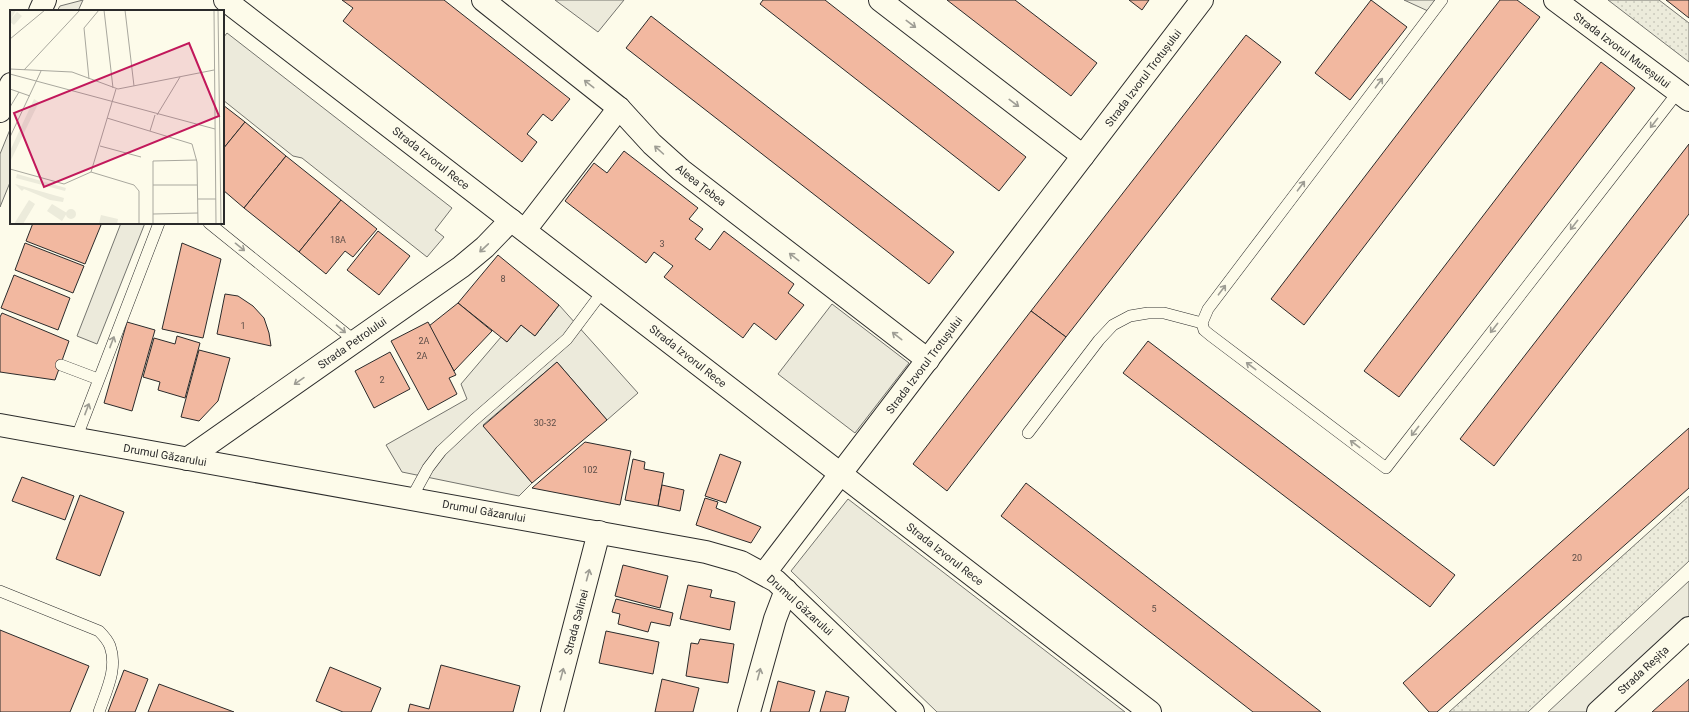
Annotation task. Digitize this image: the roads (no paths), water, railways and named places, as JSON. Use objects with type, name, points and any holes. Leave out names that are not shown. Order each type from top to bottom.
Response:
[{"type":"street","points":[[40,10],[45,0]]},
{"type":"street","name":"Strada Izvorul Rece","points":[[225,0],[1150,712]]},
{"type":"street","name":"Aleea Țebea","points":[[483,0],[620,108],[652,144],[681,170],[928,360]]},
{"type":"street","points":[[880,0],[1083,156]]},
{"type":"street","name":"Strada Izvorul Trotușului","points":[[764,574],[1202,0]]},
{"type":"street","name":"Strada Izvorul Mureșului","points":[[1556,0],[1683,96]]},
{"type":"street","points":[[0,111],[10,86]]},
{"type":"street","name":"Strada Petrolului","points":[[187,459],[461,267],[485,247],[518,225],[620,108]]},
{"type":"street","name":"Drumul Găzarului","points":[[0,425],[599,532],[712,554],[741,562],[764,574],[786,590],[913,712]]},
{"type":"street","name":"Strada Salinei","points":[[552,712],[599,532]]},
{"type":"street","points":[[749,712],[775,619],[786,590]]},
{"type":"street","name":"Strada Reșița","points":[[1598,712],[1689,628]]},
{"type":"lane","points":[[1442,0],[1208,309],[1202,323],[1204,330],[1210,335],[1386,468],[1683,96]]},
{"type":"lane","points":[[76,438],[159,224]]},
{"type":"lane","points":[[210,224],[356,341]]},
{"type":"lane","points":[[411,499],[428,468],[441,451],[468,425],[567,339],[603,290]]},
{"type":"lane","points":[[1028,432],[1095,345],[1114,325],[1130,316],[1148,313],[1164,314],[1202,323]]},
{"type":"lane","points":[[61,365],[98,379]]},
{"type":"lane","points":[[0,591],[99,631],[110,645],[113,660],[111,680],[99,712]]}]
